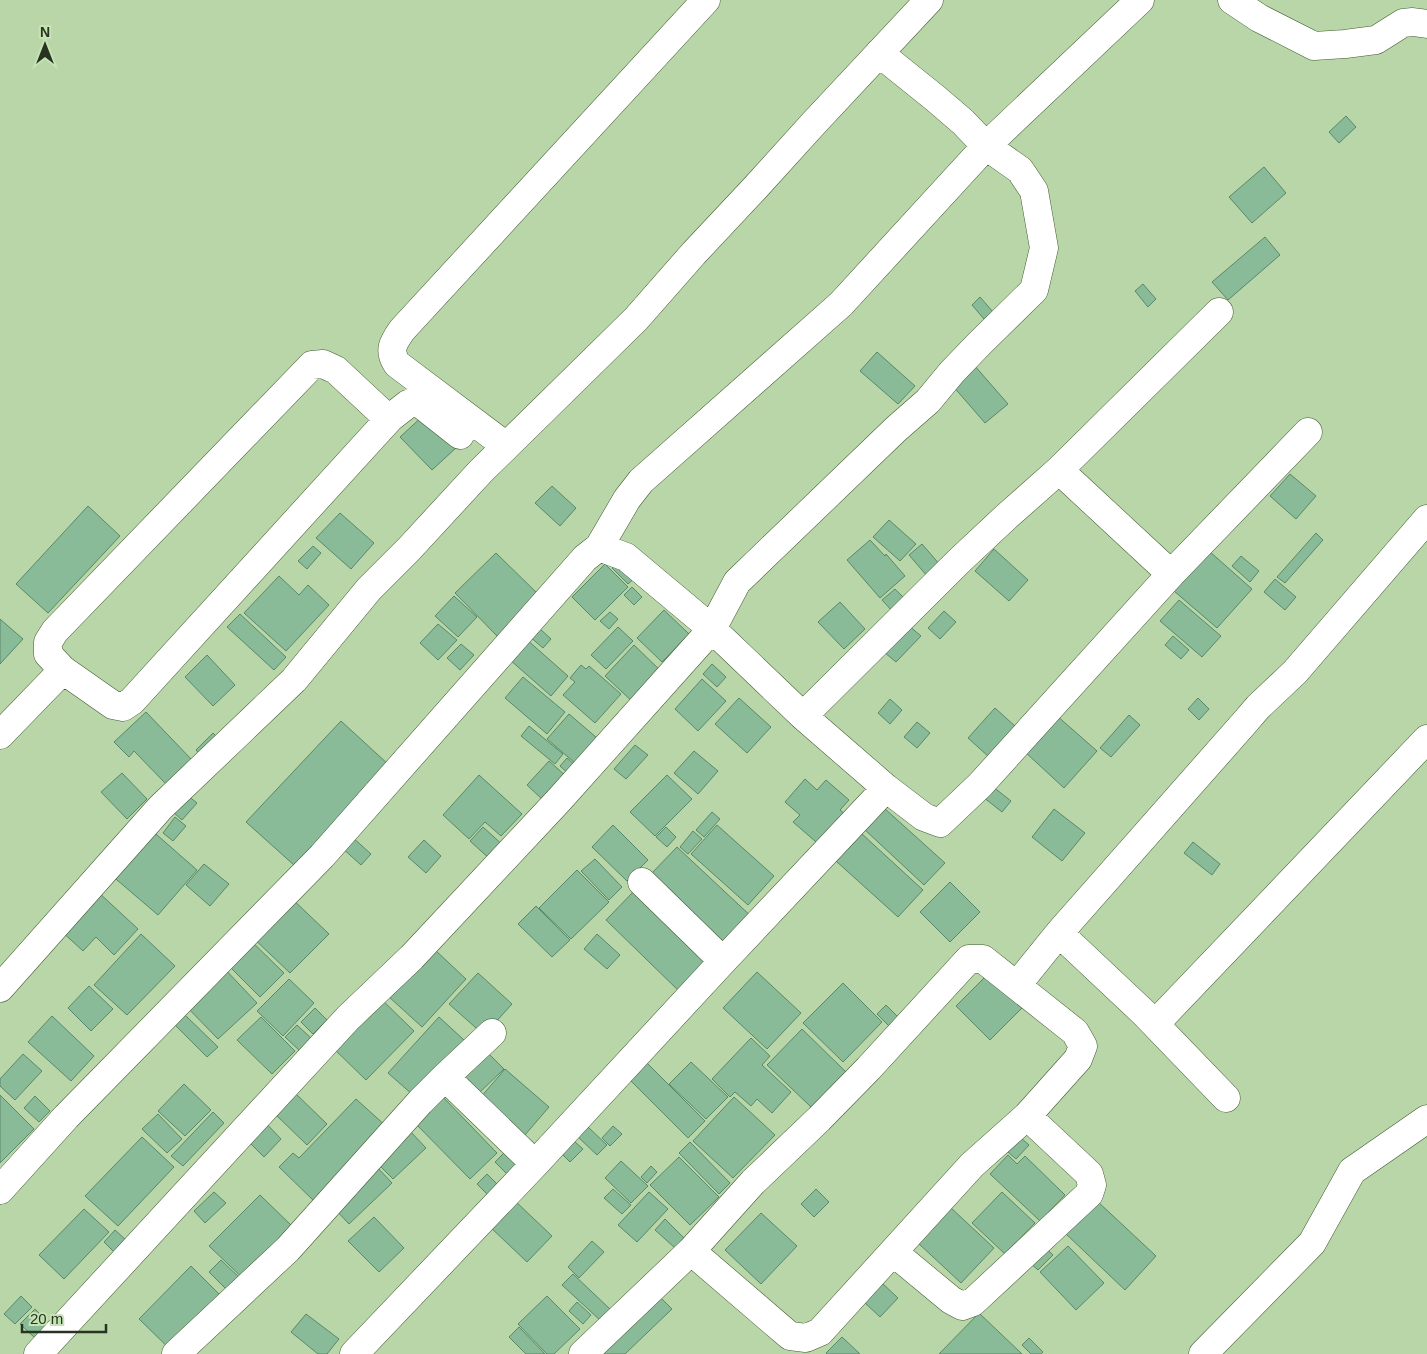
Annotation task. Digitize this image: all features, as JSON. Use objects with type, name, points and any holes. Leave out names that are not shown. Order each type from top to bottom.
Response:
[{"type":"street","points":[[506,446],[397,364],[392,352],[393,343],[402,330],[706,0]]},
{"type":"street","points":[[0,988],[160,808],[294,680],[369,589],[410,549],[481,471],[636,319],[812,124],[929,0]]},
{"type":"street","points":[[0,1190],[66,1117],[322,856],[585,558],[599,547],[627,499],[641,481],[841,304],[986,146],[1140,0]]},
{"type":"street","points":[[1232,0],[1259,18],[1314,46],[1376,40],[1403,23],[1427,24]]},
{"type":"street","points":[[38,1354],[348,1018],[412,957],[559,800],[712,629],[737,582],[896,429],[928,401],[952,372],[1034,290],[1044,248],[1034,191],[1020,170],[986,146],[963,122],[879,53]]},
{"type":"street","points":[[803,716],[960,560],[1059,470],[1219,312]]},
{"type":"street","points":[[390,418],[382,413],[336,370],[323,364],[312,365],[55,631],[48,642],[48,654],[63,670],[113,705],[122,707],[132,701],[390,418],[413,402],[422,405],[460,435]]},
{"type":"street","points":[[599,547],[626,557],[712,629],[803,716],[886,788],[924,816],[940,822],[980,785],[1171,574],[1308,432]]},
{"type":"street","points":[[1059,470],[1171,574]]},
{"type":"street","points":[[1017,986],[1059,933],[1252,714],[1295,672],[1427,519]]},
{"type":"street","points":[[0,734],[63,670]]},
{"type":"street","points":[[1155,1024],[1427,739]]},
{"type":"street","points":[[354,1354],[535,1164],[723,960],[886,788]]},
{"type":"street","points":[[642,882],[723,960]]},
{"type":"street","points":[[1059,933],[1155,1024],[1226,1098]]},
{"type":"street","points":[[583,1354],[690,1251],[753,1182],[819,1119],[969,959],[983,959],[1075,1032],[1083,1046],[1078,1059],[1027,1116],[972,1165],[820,1332],[806,1338],[790,1336],[690,1251]]},
{"type":"street","points":[[176,1354],[288,1249],[420,1102],[492,1034]]},
{"type":"street","points":[[445,1077],[535,1164]]},
{"type":"street","points":[[893,1252],[951,1300],[962,1306],[974,1302],[1089,1194],[1092,1185],[1089,1174],[1027,1116]]},
{"type":"street","points":[[1203,1354],[1312,1243],[1352,1171],[1427,1120]]},
{"type":"building","points":[[1346,116],[1356,127],[1339,143],[1329,132]]},
{"type":"building","points":[[1264,167],[1286,193],[1252,223],[1229,197]]},
{"type":"building","points":[[1265,237],[1280,255],[1228,300],[1212,282]]},
{"type":"building","points":[[1143,284],[1156,299],[1148,307],[1135,291]]},
{"type":"building","points":[[980,297],[993,312],[984,319],[972,305]]},
{"type":"building","points":[[877,352],[915,386],[898,404],[860,371]]},
{"type":"building","points":[[974,365],[1008,404],[985,423],[952,385]]},
{"type":"building","points":[[425,414],[457,447],[432,470],[400,437]]},
{"type":"building","points":[[1290,474],[1316,496],[1296,519],[1270,496]]},
{"type":"building","points":[[552,486],[576,508],[560,526],[535,503]]},
{"type":"building","points":[[88,506],[120,536],[48,613],[16,584]]},
{"type":"building","points":[[340,513],[374,543],[351,569],[316,538]]},
{"type":"building","points":[[889,520],[916,544],[900,561],[873,537]]},
{"type":"building","points":[[1316,533],[1323,540],[1285,583],[1277,577]]},
{"type":"building","points":[[870,540],[885,556],[886,554],[905,576],[880,598],[847,560]]},
{"type":"building","points":[[922,544],[941,566],[928,577],[909,555]]},
{"type":"building","points":[[313,546],[321,553],[307,569],[298,561]]},
{"type":"building","points":[[994,549],[1028,580],[1009,601],[975,571]]},
{"type":"building","points":[[1209,551],[1252,589],[1217,628],[1174,591]]},
{"type":"building","points":[[496,553],[539,595],[498,637],[455,593]]},
{"type":"building","points":[[1241,556],[1259,571],[1250,582],[1232,566]]},
{"type":"building","points":[[622,559],[638,575],[628,584],[612,568]]},
{"type":"building","points":[[605,564],[628,587],[595,620],[572,597]]},
{"type":"building","points":[[279,576],[299,595],[308,585],[329,605],[286,651],[244,613]]},
{"type":"building","points":[[1275,579],[1296,597],[1285,610],[1264,592]]},
{"type":"building","points":[[632,587],[642,597],[634,605],[624,595]]},
{"type":"building","points":[[895,589],[907,601],[894,613],[882,600]]},
{"type":"building","points":[[454,596],[477,617],[458,637],[435,616]]},
{"type":"building","points":[[1179,600],[1221,636],[1202,657],[1160,621]]},
{"type":"building","points":[[840,602],[865,629],[844,649],[818,622]]},
{"type":"building","points":[[664,610],[689,634],[662,662],[637,638]]},
{"type":"building","points":[[944,611],[956,622],[940,639],[928,628]]},
{"type":"building","points":[[610,612],[618,619],[609,629],[600,621]]},
{"type":"building","points":[[240,614],[286,657],[274,670],[227,627]]},
{"type":"building","points":[[0,619],[23,639],[0,664]]},
{"type":"building","points":[[438,624],[457,640],[438,660],[420,643]]},
{"type":"building","points":[[908,625],[921,636],[896,662],[884,652]]},
{"type":"building","points":[[538,627],[551,639],[543,648],[529,636]]},
{"type":"building","points":[[618,627],[633,641],[606,669],[591,655]]},
{"type":"building","points":[[1173,636],[1189,650],[1181,659],[1165,645]]},
{"type":"building","points":[[526,639],[568,676],[551,696],[509,659]]},
{"type":"building","points":[[461,644],[474,655],[460,670],[447,658]]},
{"type":"building","points":[[634,645],[665,675],[636,705],[605,676]]},
{"type":"building","points":[[207,655],[235,685],[213,706],[185,677]]},
{"type":"building","points":[[712,664],[726,677],[717,687],[703,674]]},
{"type":"building","points":[[581,665],[586,669],[589,666],[621,694],[595,723],[563,695],[575,682],[570,678]]},
{"type":"building","points":[[523,677],[565,712],[547,734],[505,698]]},
{"type":"building","points":[[702,679],[726,701],[698,731],[675,709]]},
{"type":"building","points":[[739,698],[771,727],[747,753],[715,724]]},
{"type":"building","points":[[1198,698],[1209,709],[1199,720],[1188,709]]},
{"type":"building","points":[[890,699],[902,710],[890,724],[878,713]]},
{"type":"building","points":[[995,708],[1016,727],[989,757],[968,738]]},
{"type":"building","points":[[146,712],[192,760],[166,784],[134,751],[129,757],[114,742]]},
{"type":"building","points":[[569,714],[597,738],[575,763],[547,739]]},
{"type":"building","points":[[1056,715],[1097,751],[1064,788],[1024,751]]},
{"type":"building","points":[[1129,715],[1140,725],[1111,757],[1100,748]]},
{"type":"building","points":[[341,721],[389,765],[295,866],[246,822]]},
{"type":"building","points":[[917,722],[930,733],[917,748],[904,737]]},
{"type":"building","points":[[529,726],[563,754],[555,764],[521,736]]},
{"type":"building","points":[[213,733],[223,743],[205,760],[196,750]]},
{"type":"building","points":[[635,745],[648,755],[626,779],[614,769]]},
{"type":"building","points":[[694,751],[718,771],[698,794],[674,773]]},
{"type":"building","points":[[567,758],[578,768],[571,776],[560,766]]},
{"type":"building","points":[[549,761],[567,777],[544,801],[527,785]]},
{"type":"building","points":[[122,773],[147,799],[127,819],[101,792]]},
{"type":"building","points":[[479,775],[522,814],[501,836],[485,822],[469,839],[443,815]]},
{"type":"building","points":[[667,775],[692,799],[655,836],[630,812]]},
{"type":"building","points":[[805,779],[817,790],[826,780],[849,800],[840,810],[850,818],[823,848],[793,822],[800,815],[785,802]]},
{"type":"building","points":[[992,786],[1011,801],[1002,812],[983,797]]},
{"type":"building","points":[[187,795],[197,803],[182,820],[173,812]]},
{"type":"building","points":[[884,808],[945,863],[924,885],[864,829]]},
{"type":"building","points":[[1054,809],[1085,833],[1062,861],[1032,837]]},
{"type":"building","points":[[712,812],[720,819],[704,837],[696,830]]},
{"type":"building","points":[[175,817],[186,826],[173,841],[163,833]]},
{"type":"building","points":[[613,825],[648,860],[627,881],[592,847]]},
{"type":"building","points":[[717,825],[774,876],[748,905],[691,854]]},
{"type":"building","points":[[483,827],[505,847],[492,861],[470,841]]},
{"type":"building","points":[[666,827],[676,837],[667,847],[656,837]]},
{"type":"building","points":[[149,828],[197,870],[158,915],[110,874]]},
{"type":"building","points":[[693,831],[702,839],[688,854],[680,847]]},
{"type":"building","points":[[862,834],[923,890],[898,917],[836,861]]},
{"type":"building","points":[[351,836],[371,854],[361,865],[341,847]]},
{"type":"building","points":[[424,840],[441,856],[426,873],[408,857]]},
{"type":"building","points":[[1193,842],[1220,864],[1212,875],[1184,853]]},
{"type":"building","points":[[677,847],[754,919],[728,947],[651,874]]},
{"type":"building","points":[[595,859],[622,887],[609,900],[581,871]]},
{"type":"building","points":[[204,864],[229,884],[210,906],[186,885]]},
{"type":"building","points":[[577,870],[609,902],[571,939],[539,908]]},
{"type":"building","points":[[950,882],[980,912],[950,942],[920,912]]},
{"type":"building","points":[[637,888],[715,962],[683,995],[606,920]]},
{"type":"building","points":[[97,891],[138,929],[114,955],[96,937],[83,951],[60,930]]},
{"type":"building","points":[[288,895],[329,934],[290,973],[250,935]]},
{"type":"building","points":[[536,906],[570,940],[552,957],[518,924]]},
{"type":"building","points":[[141,934],[175,966],[127,1015],[94,985]]},
{"type":"building","points":[[597,934],[620,955],[607,969],[584,949]]},
{"type":"building","points":[[245,935],[284,973],[260,997],[222,959]]},
{"type":"building","points":[[433,948],[466,979],[422,1027],[388,996]]},
{"type":"building","points":[[221,965],[257,1003],[218,1039],[182,1002]]},
{"type":"building","points":[[757,972],[801,1013],[767,1049],[723,1008]]},
{"type":"building","points":[[478,973],[512,1004],[484,1035],[449,1004]]},
{"type":"building","points":[[988,974],[1022,1008],[990,1040],[956,1006]]},
{"type":"building","points":[[289,979],[314,1003],[283,1036],[257,1011]]},
{"type":"building","points":[[843,983],[882,1022],[843,1062],[803,1023]]},
{"type":"building","points":[[89,986],[113,1009],[91,1031],[68,1008]]},
{"type":"building","points":[[379,997],[414,1031],[366,1080],[331,1046]]},
{"type":"building","points":[[886,1005],[899,1018],[890,1027],[877,1014]]},
{"type":"building","points":[[315,1008],[327,1020],[313,1034],[301,1022]]},
{"type":"building","points":[[185,1015],[218,1047],[207,1057],[175,1025]]},
{"type":"building","points":[[52,1016],[94,1056],[71,1081],[28,1042]]},
{"type":"building","points":[[261,1017],[295,1051],[272,1074],[237,1040]]},
{"type":"building","points":[[439,1017],[464,1040],[413,1095],[388,1073]]},
{"type":"building","points":[[297,1025],[312,1039],[300,1051],[285,1037]]},
{"type":"building","points":[[802,1029],[846,1072],[811,1107],[767,1065]]},
{"type":"building","points":[[751,1038],[770,1056],[762,1065],[791,1092],[772,1113],[757,1099],[751,1106],[735,1092],[730,1097],[712,1079]]},
{"type":"building","points":[[485,1050],[504,1069],[478,1094],[459,1075]]},
{"type":"building","points":[[23,1054],[42,1071],[15,1100],[0,1086],[0,1079]]},
{"type":"building","points":[[643,1059],[705,1121],[688,1138],[626,1076]]},
{"type":"building","points":[[691,1062],[728,1097],[706,1119],[669,1084]]},
{"type":"building","points":[[505,1069],[549,1107],[524,1136],[480,1098]]},
{"type":"building","points":[[184,1084],[211,1110],[185,1136],[158,1111]]},
{"type":"building","points":[[293,1091],[327,1124],[307,1145],[273,1112]]},
{"type":"building","points":[[0,1095],[34,1129],[0,1163]]},
{"type":"building","points":[[441,1095],[497,1153],[470,1179],[414,1122]]},
{"type":"building","points":[[35,1096],[50,1111],[39,1122],[24,1108]]},
{"type":"building","points":[[734,1097],[775,1135],[733,1178],[693,1141]]},
{"type":"building","points":[[356,1099],[387,1127],[315,1202],[279,1167],[293,1153],[299,1158]]},
{"type":"building","points":[[213,1112],[224,1123],[183,1166],[171,1156]]},
{"type":"building","points":[[158,1114],[182,1139],[167,1153],[142,1129]]},
{"type":"building","points":[[262,1119],[281,1139],[264,1157],[244,1137]]},
{"type":"building","points":[[587,1126],[607,1145],[597,1155],[577,1136]]},
{"type":"building","points":[[613,1126],[622,1134],[610,1146],[602,1138]]},
{"type":"building","points":[[409,1130],[426,1148],[393,1179],[376,1162]]},
{"type":"building","points":[[142,1137],[174,1167],[118,1226],[85,1196]]},
{"type":"building","points":[[1021,1138],[1029,1145],[1016,1159],[1008,1152]]},
{"type":"building","points":[[574,1141],[583,1149],[570,1162],[562,1154]]},
{"type":"building","points":[[690,1142],[730,1183],[719,1194],[679,1153]]},
{"type":"building","points":[[507,1150],[521,1165],[509,1176],[495,1162]]},
{"type":"building","points":[[1008,1155],[1017,1164],[1025,1156],[1065,1195],[1040,1221],[990,1174]]},
{"type":"building","points":[[679,1157],[719,1197],[690,1225],[650,1185]]},
{"type":"building","points":[[621,1161],[648,1186],[631,1203],[605,1178]]},
{"type":"building","points":[[376,1166],[392,1183],[349,1224],[333,1207]]},
{"type":"building","points":[[651,1166],[657,1172],[647,1183],[641,1177]]},
{"type":"building","points":[[487,1174],[498,1185],[488,1195],[477,1184]]},
{"type":"building","points":[[613,1189],[631,1205],[622,1214],[604,1198]]},
{"type":"building","points":[[816,1189],[829,1202],[814,1217],[801,1204]]},
{"type":"building","points":[[214,1192],[226,1203],[205,1223],[194,1211]]},
{"type":"building","points":[[649,1192],[668,1209],[637,1242],[618,1225]]},
{"type":"building","points":[[1002,1192],[1035,1223],[1005,1254],[972,1223]]},
{"type":"building","points":[[260,1195],[294,1228],[248,1283],[209,1246]]},
{"type":"building","points":[[513,1199],[552,1236],[527,1262],[488,1225]]},
{"type":"building","points":[[1096,1200],[1156,1256],[1125,1290],[1065,1233]]},
{"type":"building","points":[[950,1207],[994,1248],[961,1283],[917,1242]]},
{"type":"building","points":[[84,1209],[109,1232],[64,1279],[39,1255]]},
{"type":"building","points":[[761,1213],[797,1246],[761,1284],[725,1250]]},
{"type":"building","points":[[374,1217],[404,1248],[379,1272],[348,1241]]},
{"type":"building","points":[[665,1219],[684,1238],[675,1248],[655,1230]]},
{"type":"building","points":[[115,1230],[127,1241],[115,1253],[104,1242]]},
{"type":"building","points":[[592,1241],[604,1252],[579,1278],[568,1267]]},
{"type":"building","points":[[1068,1246],[1104,1283],[1076,1310],[1040,1272]]},
{"type":"building","points":[[1045,1247],[1053,1255],[1038,1270],[1029,1262]]},
{"type":"building","points":[[221,1260],[241,1279],[229,1292],[209,1272]]},
{"type":"building","points":[[191,1266],[220,1295],[175,1354],[139,1319]]},
{"type":"building","points":[[573,1274],[611,1310],[601,1321],[562,1285]]},
{"type":"building","points":[[882,1283],[898,1298],[880,1317],[864,1302]]},
{"type":"building","points":[[657,1294],[672,1309],[625,1354],[604,1354],[600,1350]]},
{"type":"building","points":[[21,1296],[32,1307],[15,1324],[4,1314]]},
{"type":"building","points":[[547,1296],[580,1329],[554,1354],[547,1354],[518,1324]]},
{"type":"building","points":[[577,1302],[591,1315],[583,1324],[569,1311]]},
{"type":"building","points":[[35,1309],[49,1323],[35,1338],[20,1324]]},
{"type":"building","points":[[979,1313],[1022,1354],[939,1354]]},
{"type":"building","points":[[306,1314],[339,1339],[327,1354],[318,1354],[291,1332]]},
{"type":"building","points":[[519,1327],[545,1354],[526,1354],[509,1337]]},
{"type":"building","points":[[842,1337],[860,1354],[827,1354]]},
{"type":"building","points":[[1029,1338],[1043,1352],[1041,1354],[1031,1354],[1022,1345]]}]
